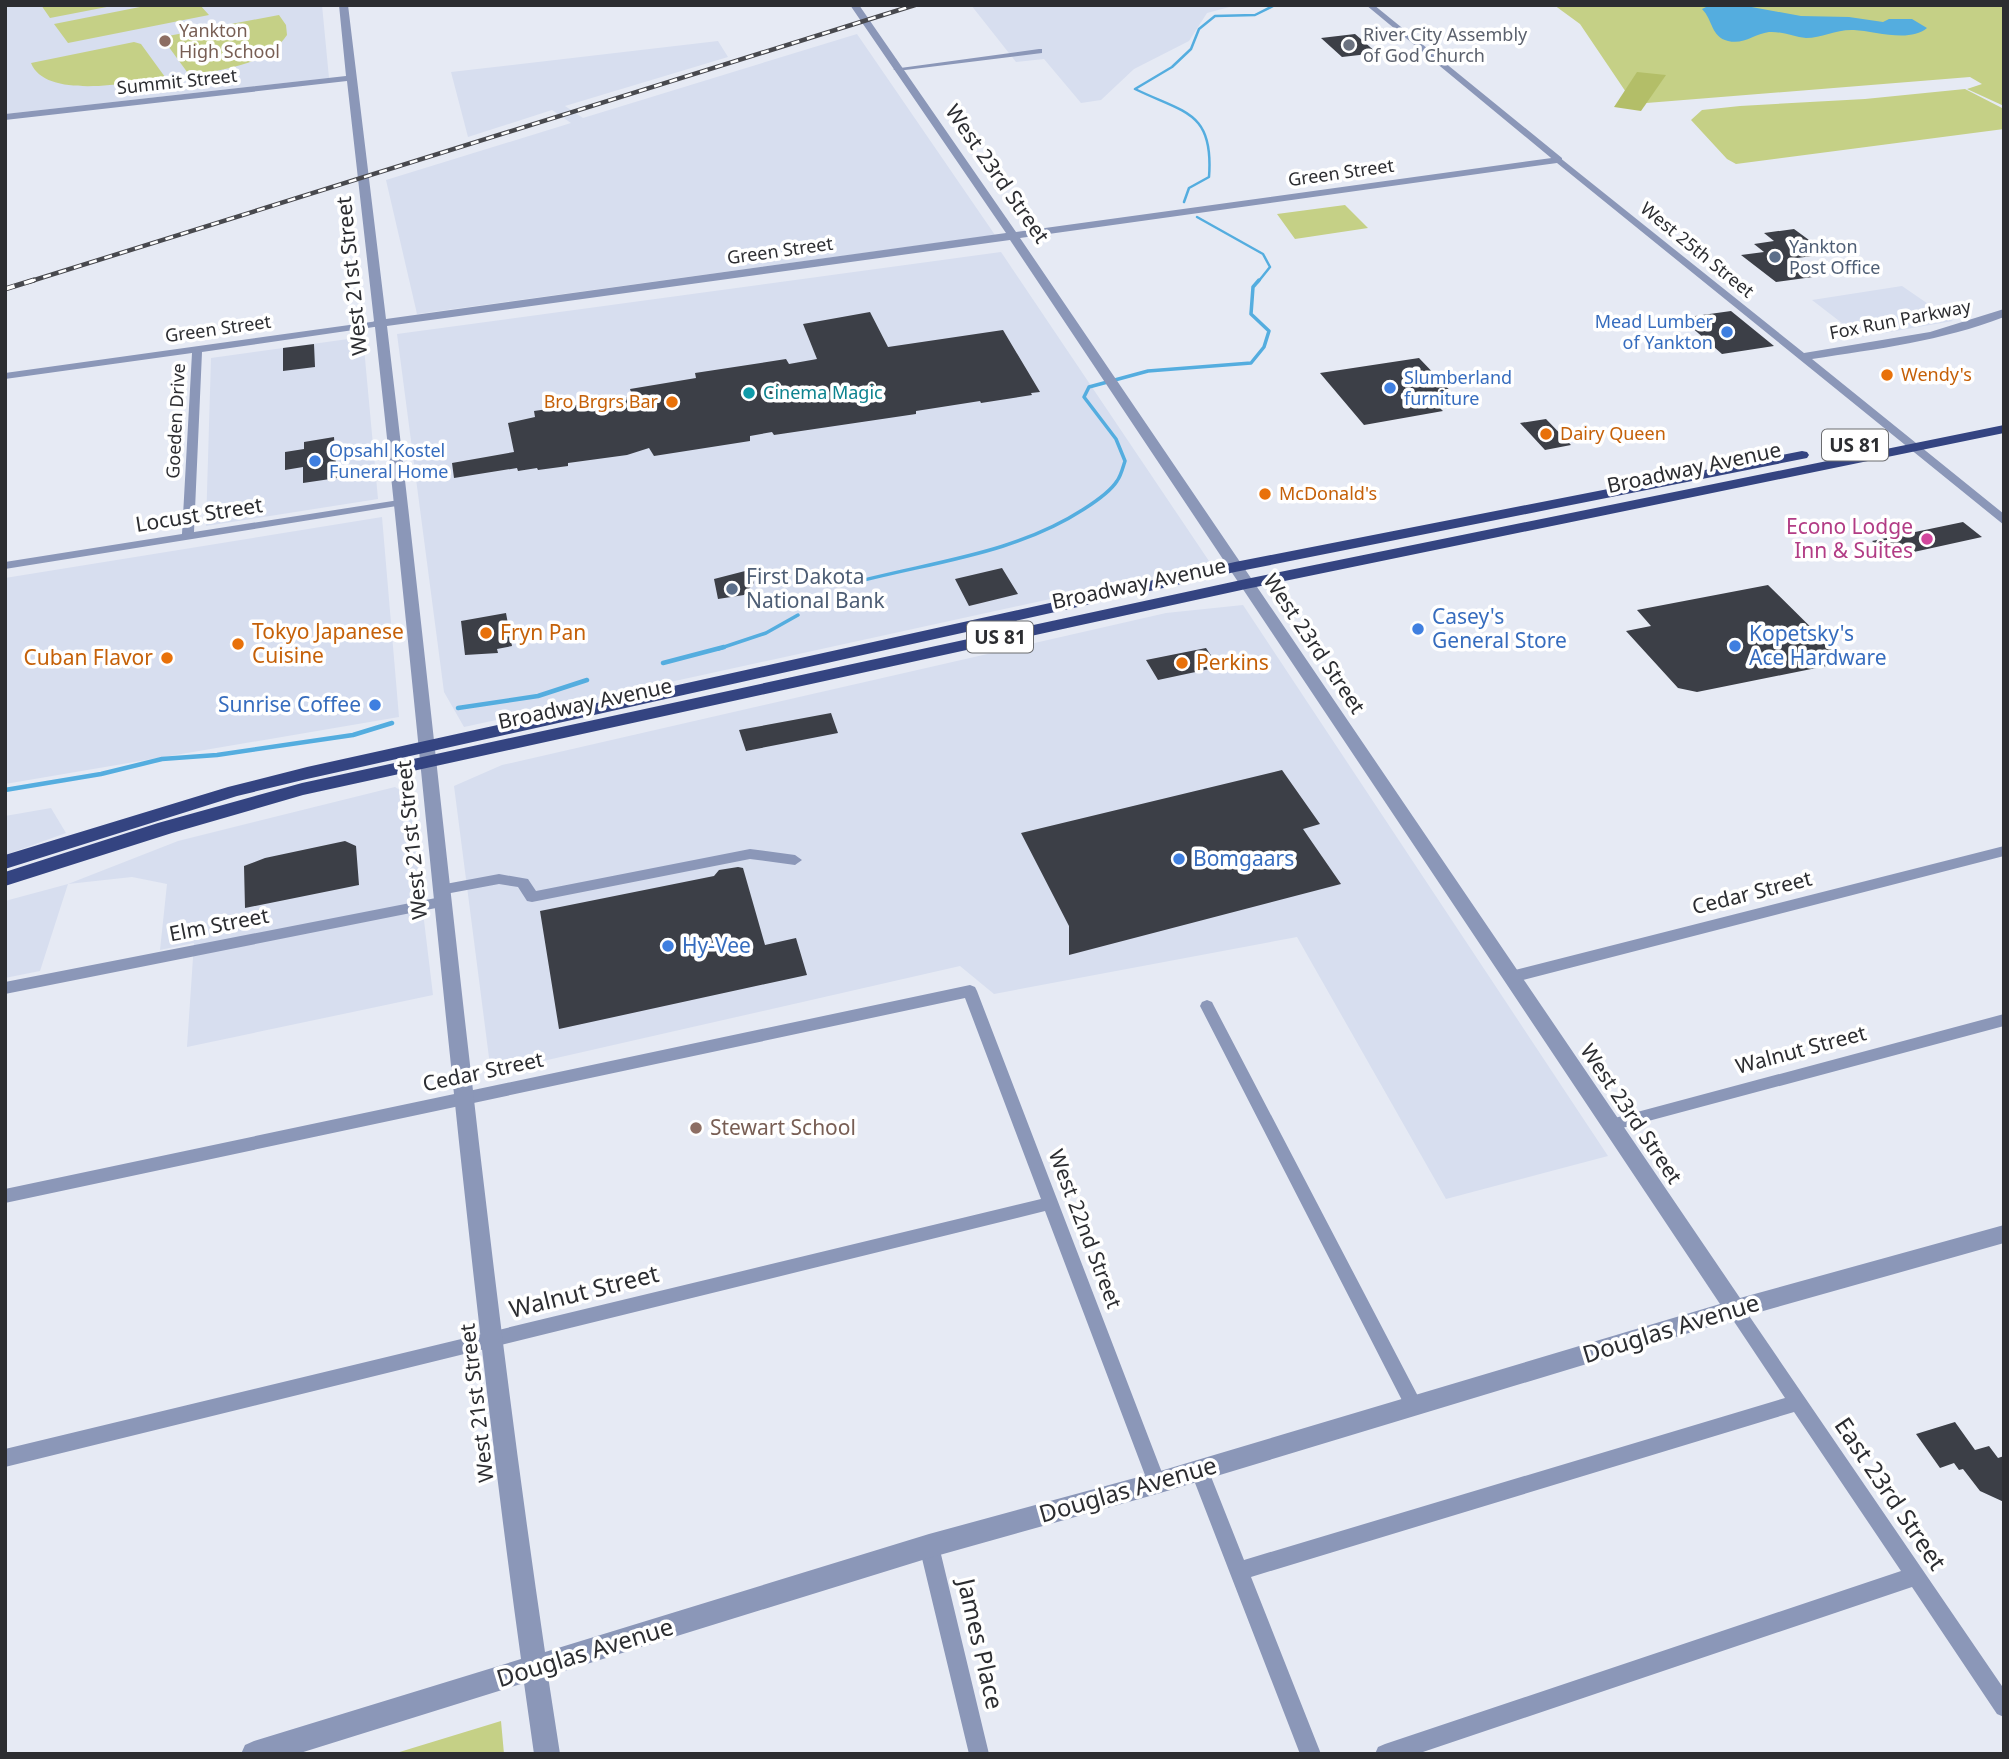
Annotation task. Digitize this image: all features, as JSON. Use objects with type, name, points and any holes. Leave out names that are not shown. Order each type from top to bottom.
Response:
[{"type":"highway","name":"Broadway Avenue","points":[[5,862],[234,791],[1246,584],[1905,441],[2004,416]]},
{"type":"highway","name":"Broadway Avenue","points":[[5,880],[239,807],[425,754],[1234,567],[1905,441],[2004,429]]},
{"type":"street","name":"West 21st Street","points":[[343,5],[510,1495],[547,1754]]},
{"type":"street","name":"West 23rd Street","points":[[855,5],[1114,383],[1234,567],[1735,1309]]},
{"type":"street","name":"West 25th Street","points":[[1369,5],[2004,521]]},
{"type":"street","points":[[897,69],[1039,51]]},
{"type":"street","name":"Summit Street","points":[[5,117],[352,78]]},
{"type":"street","name":"Green Street","points":[[5,376],[1559,160]]},
{"type":"street","name":"Fox Run Parkway","points":[[1801,357],[1930,335],[2004,313]]},
{"type":"street","name":"Goeden Drive","points":[[188,536],[197,350]]},
{"type":"street","name":"Locust Street","points":[[5,566],[399,503]]},
{"type":"street","name":"Cedar Street","points":[[1511,977],[2004,850]]},
{"type":"street","name":"Elm Street","points":[[5,988],[441,897],[506,886],[527,890],[532,897],[750,854],[795,860]]},
{"type":"street","name":"Cedar Street","points":[[5,1196],[970,991]]},
{"type":"street","name":"West 22nd Street","points":[[970,991],[1157,1483]]},
{"type":"street","points":[[1207,1006],[1413,1406]]},
{"type":"street","name":"Walnut Street","points":[[1611,1125],[2004,1020]]},
{"type":"street","name":"Walnut Street","points":[[5,1458],[1051,1203]]},
{"type":"street","name":"Douglas Avenue","points":[[254,1754],[929,1546],[1157,1483],[1735,1309],[2004,1234]]},
{"type":"street","name":"East 23rd Street","points":[[1735,1309],[2004,1707]]},
{"type":"street","points":[[1239,1571],[1798,1402]]},
{"type":"street","points":[[1199,1470],[1311,1754]]},
{"type":"street","name":"James Place","points":[[929,1546],[979,1754]]},
{"type":"street","points":[[1385,1754],[1916,1576]]},
{"type":"shaded area","name":"Yankton High School","points":[[5,5],[322,5],[329,78],[5,114]]},
{"type":"shaded area","points":[[971,5],[1237,5],[1207,13],[1189,41],[1134,69],[1101,100],[1081,103],[1044,59],[1016,62]]},
{"type":"shaded area","points":[[857,34],[995,235],[417,314],[386,180],[571,123],[552,110],[468,137],[451,72],[718,41],[728,57],[565,106],[583,118]]},
{"type":"shaded area","points":[[1001,252],[1211,564],[464,727],[444,692],[397,334]]},
{"type":"shaded area","points":[[1902,286],[1953,321],[1860,337],[1812,300]]},
{"type":"shaded area","points":[[363,337],[378,499],[206,526],[211,358]]},
{"type":"shaded area","points":[[382,517],[399,717],[5,784],[5,578]]},
{"type":"shaded area","points":[[1243,605],[1608,1156],[1446,1199],[1297,937],[994,994],[960,966],[491,1073],[454,786],[502,765],[1166,613]]},
{"type":"shaded area","points":[[395,787],[409,796],[433,995],[187,1047],[194,943],[160,950],[167,884],[132,877],[68,884],[178,841]]},
{"type":"shaded area","points":[[51,808],[66,833],[5,855],[5,816]]},
{"type":"shaded area","points":[[68,884],[40,971],[5,978],[5,901]]},
{"type":"green space","points":[[41,5],[117,5],[50,18]]},
{"type":"green space","points":[[150,5],[200,5],[209,15],[68,43],[54,24]]},
{"type":"green space","points":[[1554,5],[2004,5],[2004,106],[1967,89],[1982,84],[1970,77],[1634,104],[1580,24]]},
{"type":"green space","points":[[279,15],[286,25],[287,35],[278,45],[256,59],[216,71],[190,76],[163,39],[168,36]]},
{"type":"green space","points":[[134,42],[141,44],[165,77],[113,85],[72,85],[54,82],[40,75],[31,63]]},
{"type":"green space","points":[[1637,72],[1666,75],[1641,111],[1614,107]]},
{"type":"green space","points":[[1965,89],[2004,109],[2004,129],[1736,164],[1727,159],[1691,120],[1702,110]]},
{"type":"green space","points":[[1345,205],[1368,228],[1295,239],[1277,214]]},
{"type":"green space","points":[[501,1721],[504,1754],[393,1754]]},
{"type":"water","points":[[1708,6],[1746,6],[1801,16],[1849,17],[1883,22],[1889,19],[1912,19],[1927,28],[1911,35],[1848,30],[1806,38],[1769,32],[1734,42],[1722,39],[1715,32],[1702,9]]},
{"type":"building","name":"River City Assembly of God Church","points":[[1355,34],[1377,53],[1342,57],[1321,38]]},
{"type":"building","name":"Yankton Post Office","points":[[1794,229],[1828,254],[1797,258],[1820,276],[1776,282],[1741,255],[1764,252],[1754,244],[1774,241],[1764,233]]},
{"type":"building","name":"Mead Lumber of Yankton","points":[[1731,311],[1774,346],[1722,354],[1681,318]]},
{"type":"building","points":[[870,312],[888,347],[1003,330],[1040,392],[916,411],[916,414],[774,435],[772,432],[750,436],[750,441],[654,456],[649,448],[627,455],[568,463],[568,466],[518,471],[517,468],[454,478],[452,463],[514,452],[508,423],[535,417],[534,411],[625,398],[632,395],[630,389],[696,378],[695,373],[786,359],[789,364],[817,359],[803,324]]},
{"type":"building","points":[[314,344],[315,367],[283,371],[283,348]]},
{"type":"building","name":"Slumberland furniture","points":[[1419,358],[1461,402],[1438,406],[1443,411],[1364,425],[1320,373]]},
{"type":"building","name":"Dairy Queen","points":[[1546,419],[1571,445],[1545,450],[1520,423]]},
{"type":"building","name":"Opsahl Kostel Funeral Home","points":[[334,437],[337,478],[303,483],[303,467],[285,470],[285,452],[304,449],[304,442]]},
{"type":"building","name":"Econo Lodge Inn & Suites","points":[[1963,522],[1982,537],[1891,557],[1872,541]]},
{"type":"building","points":[[1002,568],[1018,594],[969,606],[955,579]]},
{"type":"building","name":"First Dakota National Bank","points":[[749,570],[754,583],[744,595],[718,599],[714,579]]},
{"type":"building","name":"Kopetsky's Ace Hardware","points":[[1768,585],[1846,662],[1697,692],[1678,688],[1626,631],[1651,626],[1637,610]]},
{"type":"building","name":"Fryn Pan","points":[[506,613],[512,646],[497,649],[498,653],[465,655],[461,621]]},
{"type":"building","name":"Perkins","points":[[1206,648],[1219,667],[1158,680],[1146,660]]},
{"type":"building","points":[[831,713],[838,733],[746,751],[739,730]]},
{"type":"building","name":"Bomgaars","points":[[1282,770],[1320,824],[1303,829],[1341,884],[1069,955],[1069,926],[1021,833]]},
{"type":"building","points":[[345,841],[356,846],[359,885],[245,908],[244,866],[265,858]]},
{"type":"building","name":"Hy-Vee","points":[[743,868],[765,945],[796,938],[807,975],[559,1029],[540,911],[714,876],[719,870]]},
{"type":"building","points":[[1955,1422],[1975,1450],[1989,1446],[1998,1458],[2004,1456],[2004,1502],[1980,1491],[1963,1469],[1959,1470],[1954,1463],[1940,1468],[1916,1434]]},
{"type":"waterway","points":[[1184,202],[1189,188],[1209,177],[1209,155],[1201,126],[1181,110],[1135,89],[1172,67],[1191,49],[1199,29],[1215,16],[1255,15],[1275,5]]},
{"type":"waterway","points":[[1197,217],[1263,254],[1270,267],[1258,282]]},
{"type":"waterway","points":[[849,584],[1000,547],[1057,525],[1097,500],[1117,481],[1125,461],[1116,439],[1084,397],[1089,387],[1148,371],[1251,363],[1264,347],[1269,331],[1251,314],[1253,287],[1259,280]]},
{"type":"waterway","points":[[724,647],[766,633],[798,615]]},
{"type":"waterway","points":[[663,663],[724,647]]},
{"type":"waterway","points":[[718,649],[724,647]]},
{"type":"waterway","points":[[458,708],[538,696],[587,680]]},
{"type":"waterway","points":[[5,790],[101,774],[162,759],[217,755],[353,735],[392,723]]},
{"type":"railway","points":[[28,282],[915,5]]},
{"type":"railway","points":[[5,289],[34,280]]},
{"type":"place","name":"Yankton High School","points":[[165,41]]},
{"type":"place","name":"River City Assembly of God Church","points":[[1349,45]]},
{"type":"place","name":"Yankton Post Office","points":[[1775,257]]},
{"type":"place","name":"Mead Lumber of Yankton","points":[[1727,332]]},
{"type":"place","name":"Wendy's","points":[[1887,375]]},
{"type":"place","name":"Slumberland furniture","points":[[1390,388]]},
{"type":"place","name":"Cinema Magic","points":[[749,393]]},
{"type":"place","name":"Bro Brgrs Bar","points":[[672,402]]},
{"type":"place","name":"Dairy Queen","points":[[1546,434]]},
{"type":"place","name":"Opsahl Kostel Funeral Home","points":[[315,461]]},
{"type":"place","name":"McDonald's","points":[[1265,494]]},
{"type":"place","name":"Econo Lodge Inn & Suites","points":[[1927,539]]},
{"type":"place","name":"First Dakota National Bank","points":[[732,589]]},
{"type":"place","name":"Casey's General Store","points":[[1418,629]]},
{"type":"place","name":"Fryn Pan","points":[[486,633]]},
{"type":"place","name":"Tokyo Japanese Cuisine","points":[[238,644]]},
{"type":"place","name":"Kopetsky's Ace Hardware","points":[[1735,646]]},
{"type":"place","name":"Cuban Flavor","points":[[167,658]]},
{"type":"place","name":"Perkins","points":[[1182,663]]},
{"type":"place","name":"Sunrise Coffee","points":[[375,705]]},
{"type":"place","name":"Bomgaars","points":[[1179,859]]},
{"type":"place","name":"Hy-Vee","points":[[668,946]]},
{"type":"place","name":"Stewart School","points":[[696,1128]]}]
